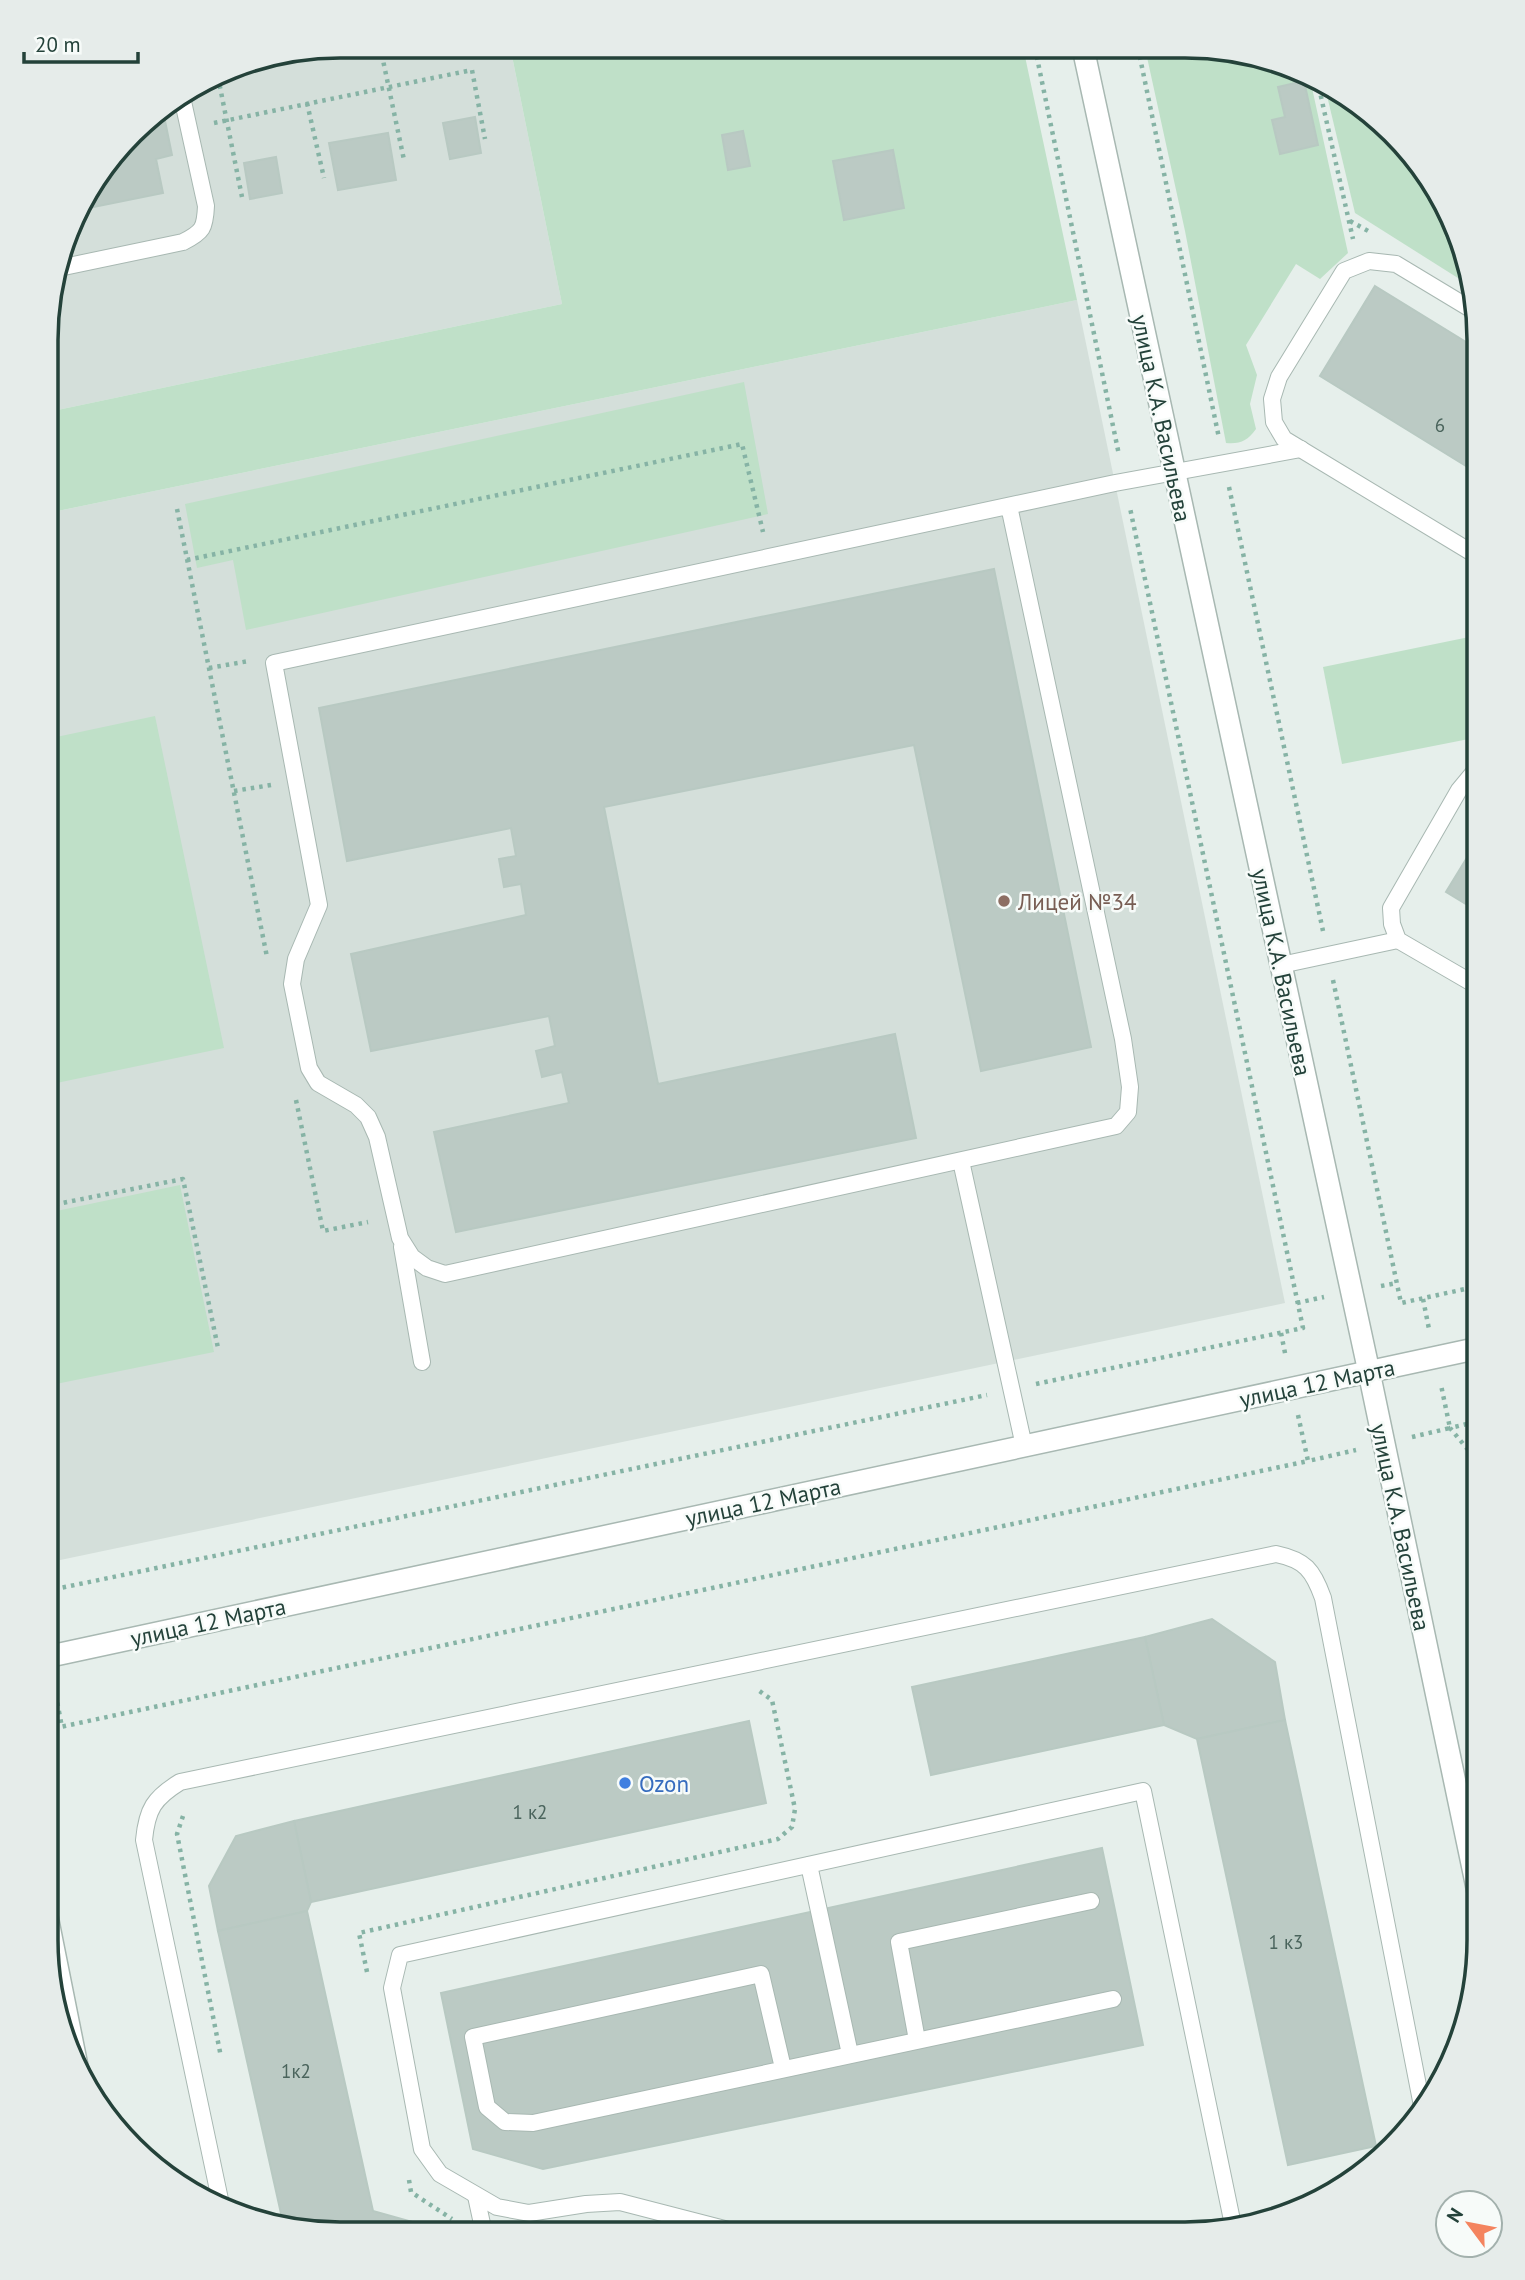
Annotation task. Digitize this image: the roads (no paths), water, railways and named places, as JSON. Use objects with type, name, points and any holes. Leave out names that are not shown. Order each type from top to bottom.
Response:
[{"type":"street","name":"улица К.А. Васильева","points":[[1085,58],[1369,1371],[1467,1841]]},
{"type":"street","name":"улица 12 Марта","points":[[58,1654],[1467,1351]]},
{"type":"lane","points":[[67,266],[183,242],[197,235],[205,224],[206,206],[184,105]]},
{"type":"lane","points":[[1465,306],[1396,264],[1369,261],[1344,271],[1279,377],[1272,399],[1274,422],[1284,439],[1467,550]]},
{"type":"lane","points":[[422,1362],[401,1238],[377,1137],[368,1117],[356,1105],[318,1083],[309,1068],[292,984],[296,959],[319,905],[274,663],[1174,471],[1301,449]]},
{"type":"lane","points":[[401,1238],[412,1257],[427,1268],[445,1274],[1116,1126],[1128,1112],[1130,1087],[1120,1025],[1009,506]]},
{"type":"lane","points":[[1467,780],[1391,908],[1392,924],[1398,940],[1467,980]]},
{"type":"lane","points":[[1281,965],[1398,940]]},
{"type":"lane","points":[[961,1161],[1024,1446]]},
{"type":"lane","points":[[219,2195],[144,1840],[146,1820],[152,1805],[164,1791],[180,1782],[1276,1554],[1293,1558],[1307,1566],[1317,1580],[1323,1598],[1420,2097]]},
{"type":"lane","points":[[697,2222],[620,2202],[529,2213],[497,2207],[440,2174],[422,2149],[392,1988],[400,1955],[1143,1791],[1232,2218]]},
{"type":"lane","points":[[809,1865],[850,2054]]},
{"type":"lane","points":[[917,2040],[899,1942],[1091,1901]]},
{"type":"lane","points":[[783,2068],[761,1974],[473,2037],[487,2107],[505,2122],[533,2123],[1114,1999]]},
{"type":"lane","points":[[476,2196],[482,2222]]},
{"type":"place","name":"Лицей №34","points":[[1004,901]]},
{"type":"place","name":"Ozon","points":[[625,1783]]}]
